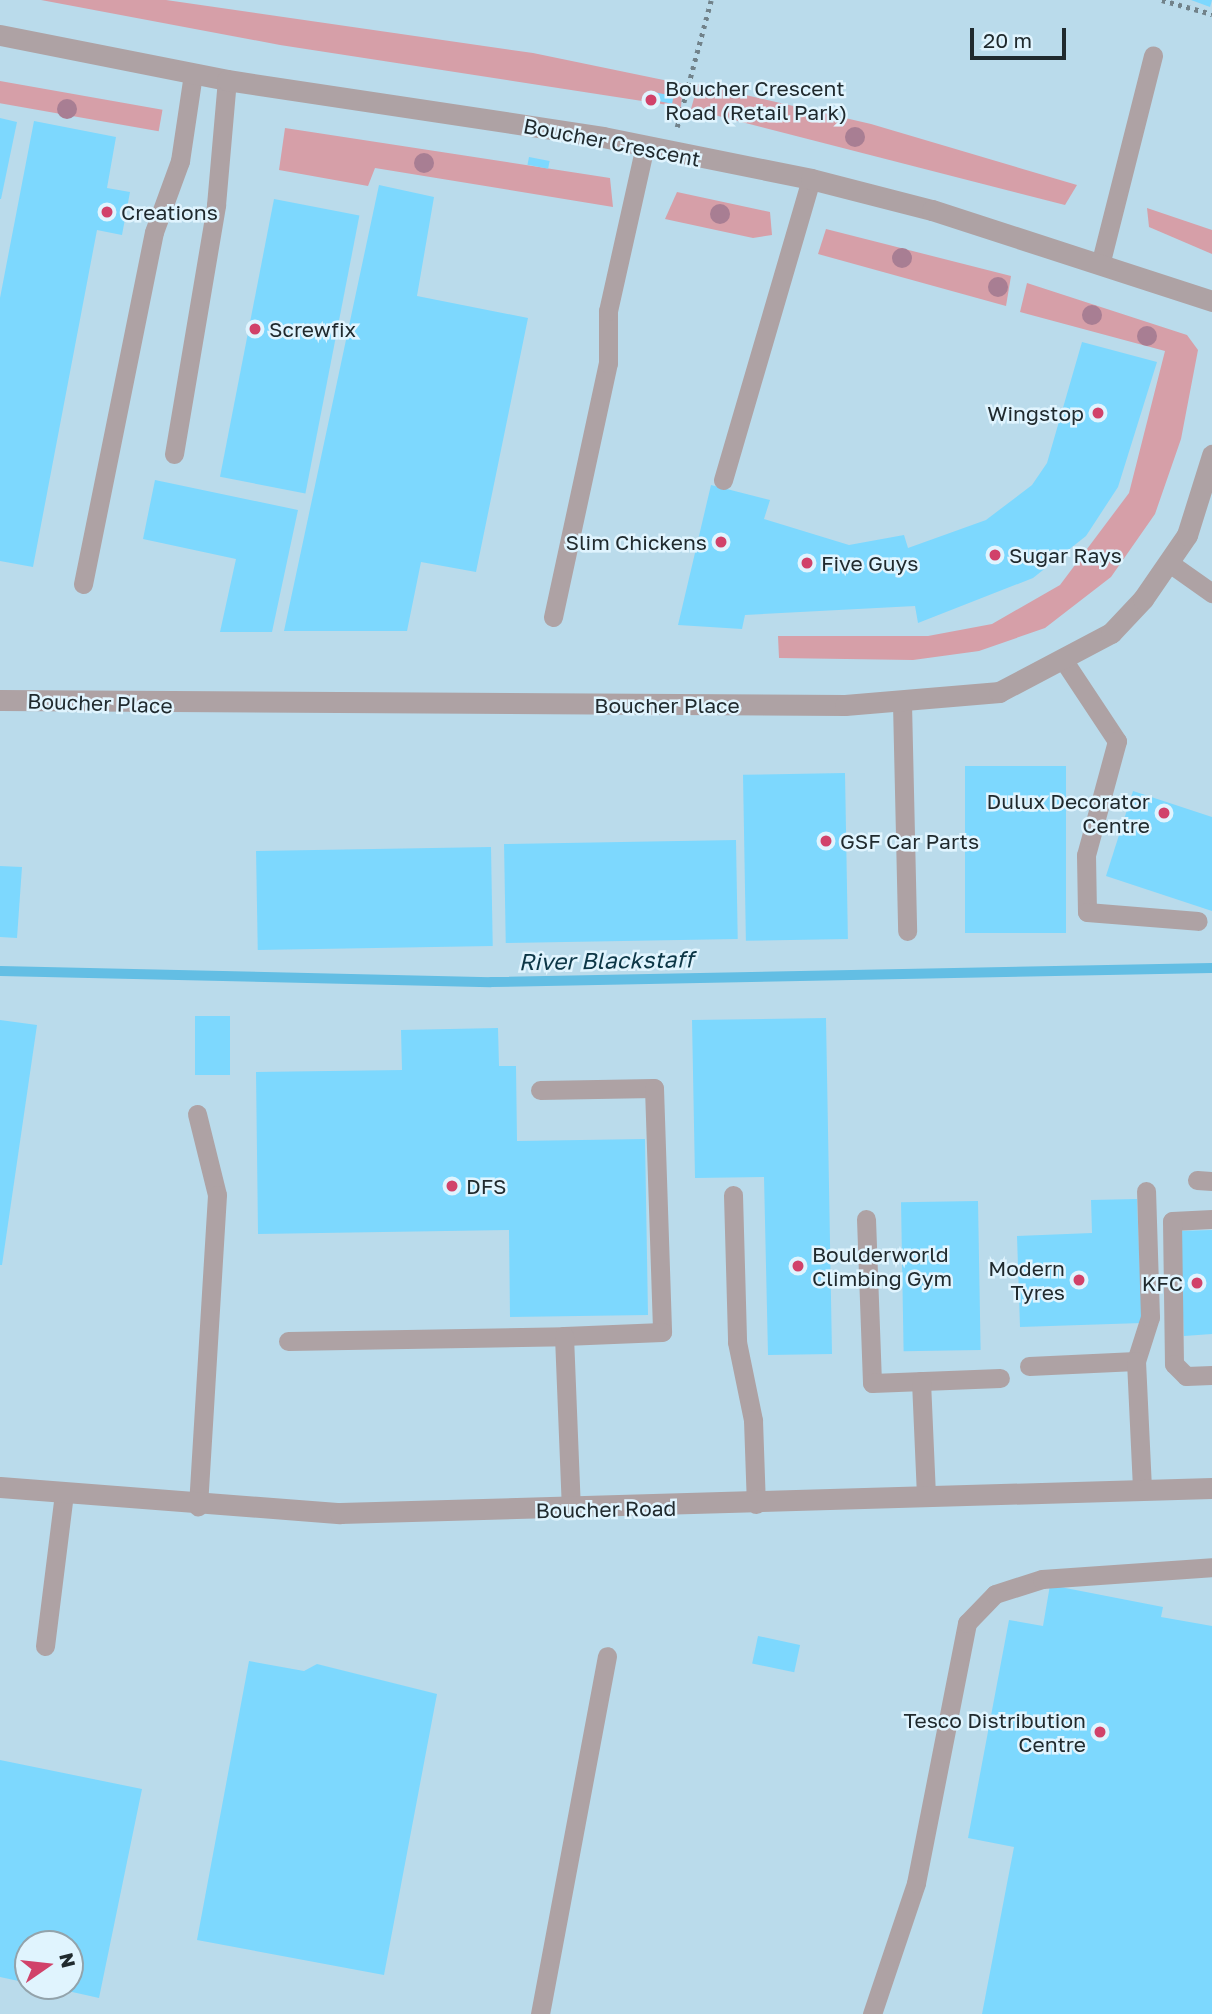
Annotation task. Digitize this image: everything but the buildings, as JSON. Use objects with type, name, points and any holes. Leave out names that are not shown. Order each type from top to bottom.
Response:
[{"type":"street","name":"Boucher Crescent","points":[[0,35],[193,74],[645,146],[811,179],[1101,261],[1212,301]]},
{"type":"street","name":"Boucher Place","points":[[0,700],[902,703],[999,692],[1064,661],[1111,633],[1168,562],[1186,535],[1212,456]]},
{"type":"street","name":"Boucher Road","points":[[0,1487],[198,1506],[340,1513],[571,1510],[1212,1488]]},
{"type":"lane","points":[[1101,261],[1153,55]]},
{"type":"lane","points":[[83,584],[154,232],[180,161],[193,74]]},
{"type":"lane","points":[[174,454],[216,205],[227,80]]},
{"type":"lane","points":[[553,617],[608,363],[608,311],[645,146]]},
{"type":"lane","points":[[723,480],[811,179]]},
{"type":"lane","points":[[1168,562],[1212,593]]},
{"type":"lane","points":[[1064,661],[1117,741],[1086,855],[1087,912],[1198,921]]},
{"type":"lane","points":[[902,703],[907,931]]},
{"type":"lane","points":[[288,1341],[662,1332],[654,1088],[540,1090]]},
{"type":"lane","points":[[197,1114],[217,1195],[198,1506]]},
{"type":"lane","points":[[1142,1490],[1136,1361],[1150,1317],[1146,1191]]},
{"type":"lane","points":[[733,1195],[737,1342],[753,1420],[756,1504]]},
{"type":"lane","points":[[866,1219],[872,1383],[1000,1378]]},
{"type":"lane","points":[[1212,1219],[1171,1221],[1174,1364],[1186,1376],[1212,1375]]},
{"type":"lane","points":[[564,1336],[571,1510]]},
{"type":"lane","points":[[1029,1366],[1136,1361]]},
{"type":"lane","points":[[921,1381],[926,1497]]},
{"type":"lane","points":[[45,1646],[64,1494]]},
{"type":"lane","points":[[872,2014],[916,1883],[967,1623],[995,1594],[1042,1579],[1212,1567]]},
{"type":"lane","points":[[540,2014],[607,1656]]},
{"type":"path","points":[[672,152],[711,0]]},
{"type":"path","points":[[1162,0],[1212,14]]},
{"type":"shaded area","points":[[0,0],[1212,0],[1212,2014],[0,2014]]},
{"type":"shaded area","points":[[41,0],[166,0],[533,53],[683,84],[681,107],[280,45]]},
{"type":"shaded area","points":[[0,81],[162,110],[159,131],[0,103]]},
{"type":"shaded area","points":[[698,84],[871,124],[1077,185],[1065,205],[691,109]]},
{"type":"shaded area","points":[[285,128],[610,178],[613,207],[375,168],[368,186],[279,170]]},
{"type":"shaded area","points":[[677,192],[770,212],[772,235],[753,238],[665,219]]},
{"type":"shaded area","points":[[1147,208],[1212,230],[1212,254],[1149,227]]},
{"type":"shaded area","points":[[826,229],[1011,276],[1006,306],[818,254]]},
{"type":"shaded area","points":[[1027,283],[1187,335],[1198,350],[1181,439],[1155,514],[1111,577],[1045,628],[979,651],[913,660],[779,658],[778,636],[928,636],[992,624],[1060,585],[1129,493],[1165,351],[1020,312]]},
{"type":"waterway","name":"River Blackstaff","points":[[0,971],[491,982],[1212,968]]},
{"type":"place","name":"Boucher Crescent Road (Retail Park)","points":[[651,100]]},
{"type":"place","name":"Creations","points":[[107,212]]},
{"type":"place","name":"Screwfix","points":[[255,329]]},
{"type":"place","name":"Wingstop","points":[[1098,413]]},
{"type":"place","name":"Slim Chickens","points":[[721,542]]},
{"type":"place","name":"Sugar Rays","points":[[995,555]]},
{"type":"place","name":"Five Guys","points":[[807,563]]},
{"type":"place","name":"Dulux Decorator Centre","points":[[1164,813]]},
{"type":"place","name":"GSF Car Parts","points":[[826,841]]},
{"type":"place","name":"DFS","points":[[452,1186]]},
{"type":"place","name":"Boulderworld Climbing Gym","points":[[798,1266]]},
{"type":"place","name":"Modern Tyres","points":[[1079,1280]]},
{"type":"place","name":"KFC","points":[[1197,1283]]},
{"type":"place","name":"Tesco Distribution Centre","points":[[1100,1732]]}]
